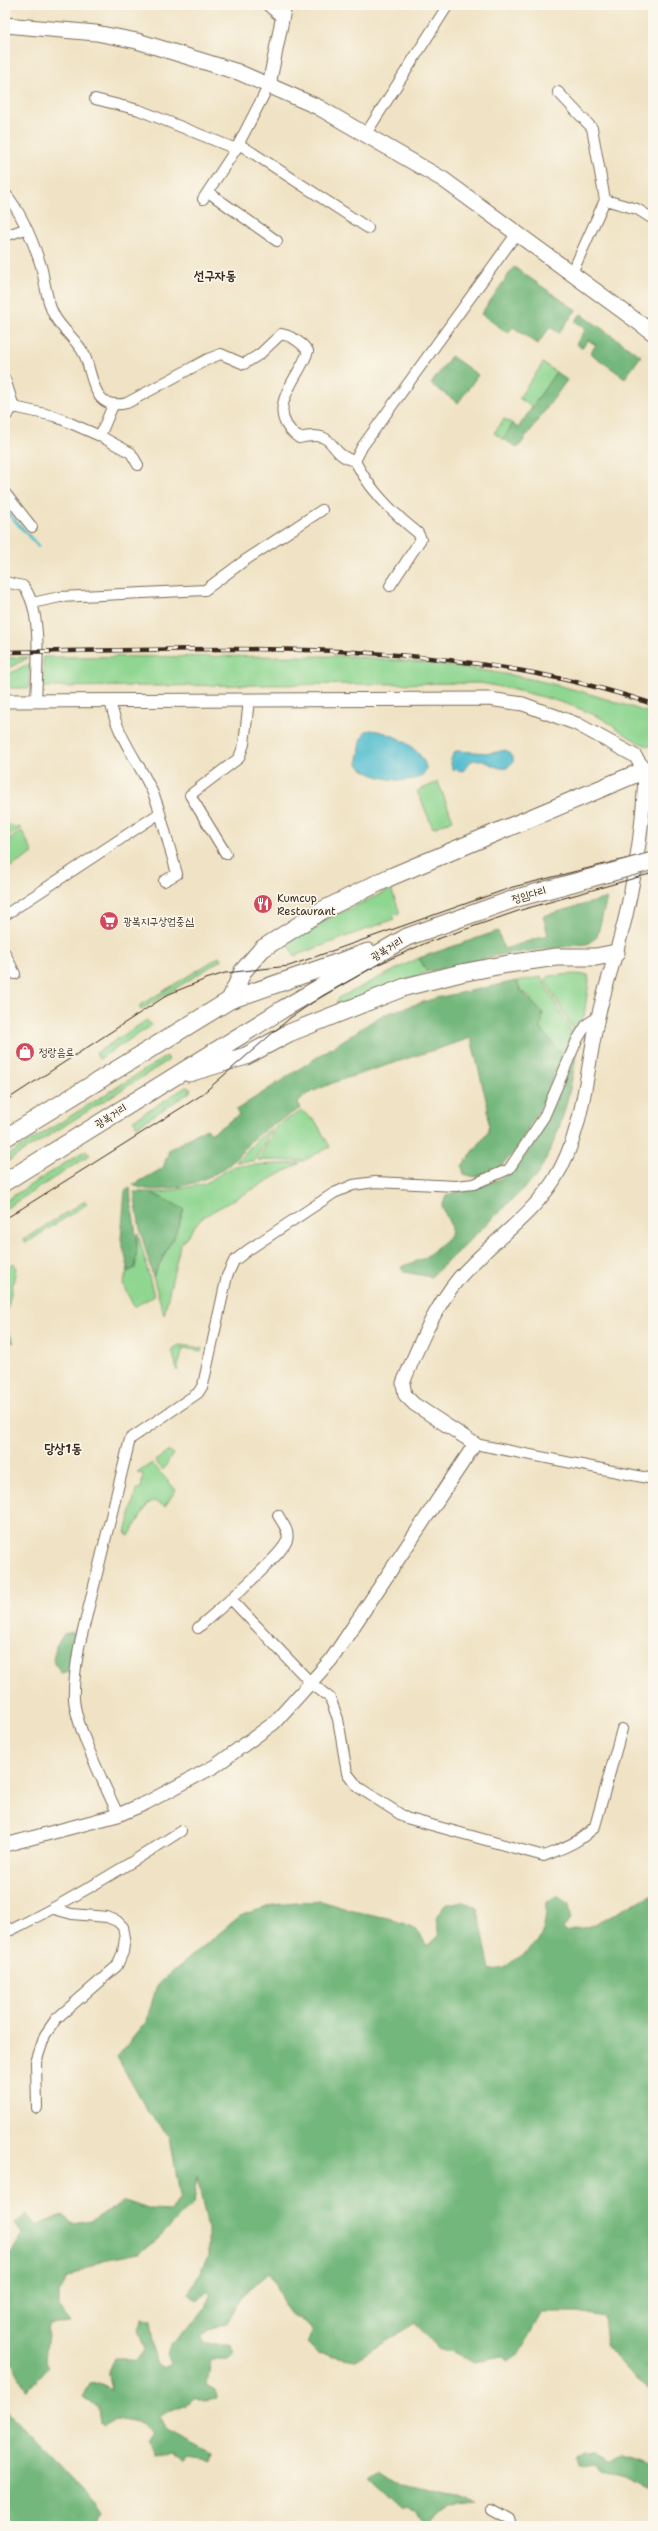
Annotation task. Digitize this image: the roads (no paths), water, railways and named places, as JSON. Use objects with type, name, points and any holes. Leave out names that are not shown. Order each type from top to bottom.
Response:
[{"type":"highway","points":[[230,1000],[243,971],[262,949],[321,911],[388,878],[649,768]]},
{"type":"highway","name":"정임다리","points":[[407,937],[517,898],[653,861]]},
{"type":"highway","name":"광복거리","points":[[5,1138],[230,1000],[407,937]]},
{"type":"highway","name":"광복거리","points":[[5,1182],[283,1009],[407,937]]},
{"type":"highway","points":[[175,1076],[201,1070],[246,1056],[303,1026],[405,987],[508,964],[556,957],[596,957],[616,953]]},
{"type":"main road","points":[[5,25],[96,33],[137,41],[224,67],[318,107],[444,180],[653,333]]},
{"type":"street","points":[[267,5],[282,18]]},
{"type":"street","points":[[277,241],[206,195],[237,147],[269,85],[285,5]]},
{"type":"street","points":[[365,135],[448,5]]},
{"type":"street","points":[[558,92],[592,128],[604,200],[572,273]]},
{"type":"street","points":[[95,99],[139,110],[237,147],[368,228]]},
{"type":"street","points":[[5,192],[14,203],[26,228],[40,265],[52,312],[59,323],[78,344],[97,393],[113,405],[127,403],[208,359],[221,354],[244,364],[260,354],[275,337],[281,334],[290,335],[308,351],[289,385],[284,400],[283,414],[288,426],[298,438],[319,436],[327,438],[342,456],[355,461],[361,473],[390,509],[418,533],[421,539],[390,586]]},
{"type":"street","points":[[604,200],[637,209],[653,219]]},
{"type":"street","points":[[5,236],[26,228]]},
{"type":"street","points":[[355,461],[362,447],[517,233]]},
{"type":"street","points":[[5,379],[14,407]]},
{"type":"street","points":[[100,436],[113,405]]},
{"type":"street","points":[[5,417],[14,407]]},
{"type":"street","points":[[14,407],[54,416],[100,436],[131,452],[138,465]]},
{"type":"street","points":[[5,493],[32,527]]},
{"type":"street","points":[[32,603],[60,597],[205,590],[244,561],[322,510]]},
{"type":"street","points":[[5,582],[23,586],[32,603],[37,652],[36,701]]},
{"type":"street","points":[[5,701],[489,699],[522,704],[553,714],[609,741],[635,756],[649,768],[626,915],[598,1016],[578,1123],[568,1156],[554,1181],[538,1201],[479,1257],[444,1300],[402,1383],[405,1394],[414,1404],[475,1444],[653,1479]]},
{"type":"street","points":[[110,700],[116,727],[156,799],[177,874],[164,881]]},
{"type":"street","points":[[226,854],[190,795],[239,758],[244,744],[249,700]]},
{"type":"street","points":[[5,915],[160,813]]},
{"type":"street","points":[[5,953],[15,974]]},
{"type":"street","points":[[118,1815],[86,1738],[74,1701],[74,1676],[78,1647],[130,1439],[198,1393],[203,1384],[227,1276],[234,1261],[248,1250],[334,1194],[353,1185],[374,1182],[456,1186],[474,1184],[509,1169],[544,1117],[577,1040],[587,1024],[598,1016]]},
{"type":"street","points":[[5,1845],[118,1815],[182,1784],[243,1748],[274,1722],[331,1660],[475,1444]]},
{"type":"street","points":[[198,1628],[271,1561],[287,1542],[288,1533],[278,1515]]},
{"type":"street","points":[[231,1599],[311,1682],[330,1698],[338,1719],[347,1773],[358,1787],[406,1818],[544,1856],[586,1837],[595,1826],[622,1729]]},
{"type":"street","points":[[5,1926],[11,1930],[54,1909],[98,1885],[181,1831]]},
{"type":"street","points":[[37,2108],[34,2080],[36,2062],[45,2035],[56,2019],[117,1966],[123,1952],[125,1938],[123,1927],[117,1921],[107,1917],[72,1914],[54,1909]]},
{"type":"street","points":[[491,2509],[509,2519],[511,2526]]},
{"type":"water","points":[[366,731],[379,731],[404,741],[423,759],[426,767],[423,774],[416,778],[394,780],[371,774],[362,769],[358,763],[361,742]]},
{"type":"water","points":[[506,750],[513,758],[513,762],[507,768],[498,767],[481,760],[476,760],[471,761],[463,771],[453,769],[451,764],[452,757],[456,751],[492,753]]},
{"type":"waterway","points":[[5,510],[38,546]]},
{"type":"tram line","points":[[5,1101],[169,994],[206,979],[225,973],[289,966],[513,887],[653,852]]},
{"type":"tram line","points":[[5,1219],[200,1096],[290,1018],[322,996],[381,963],[426,943],[521,910],[653,873]]},
{"type":"railway","points":[[5,652],[250,649],[332,651],[413,656],[494,666],[574,682],[653,704]]},
{"type":"place","name":"Kumcup Restaurant","points":[[263,904]]},
{"type":"place","name":"광복지구상업중심","points":[[109,921]]},
{"type":"place","name":"정랑음료","points":[[25,1052]]},
{"type":"district","name":"선구자동","points":[[215,275]]},
{"type":"district","name":"당상1동","points":[[63,1448]]}]
